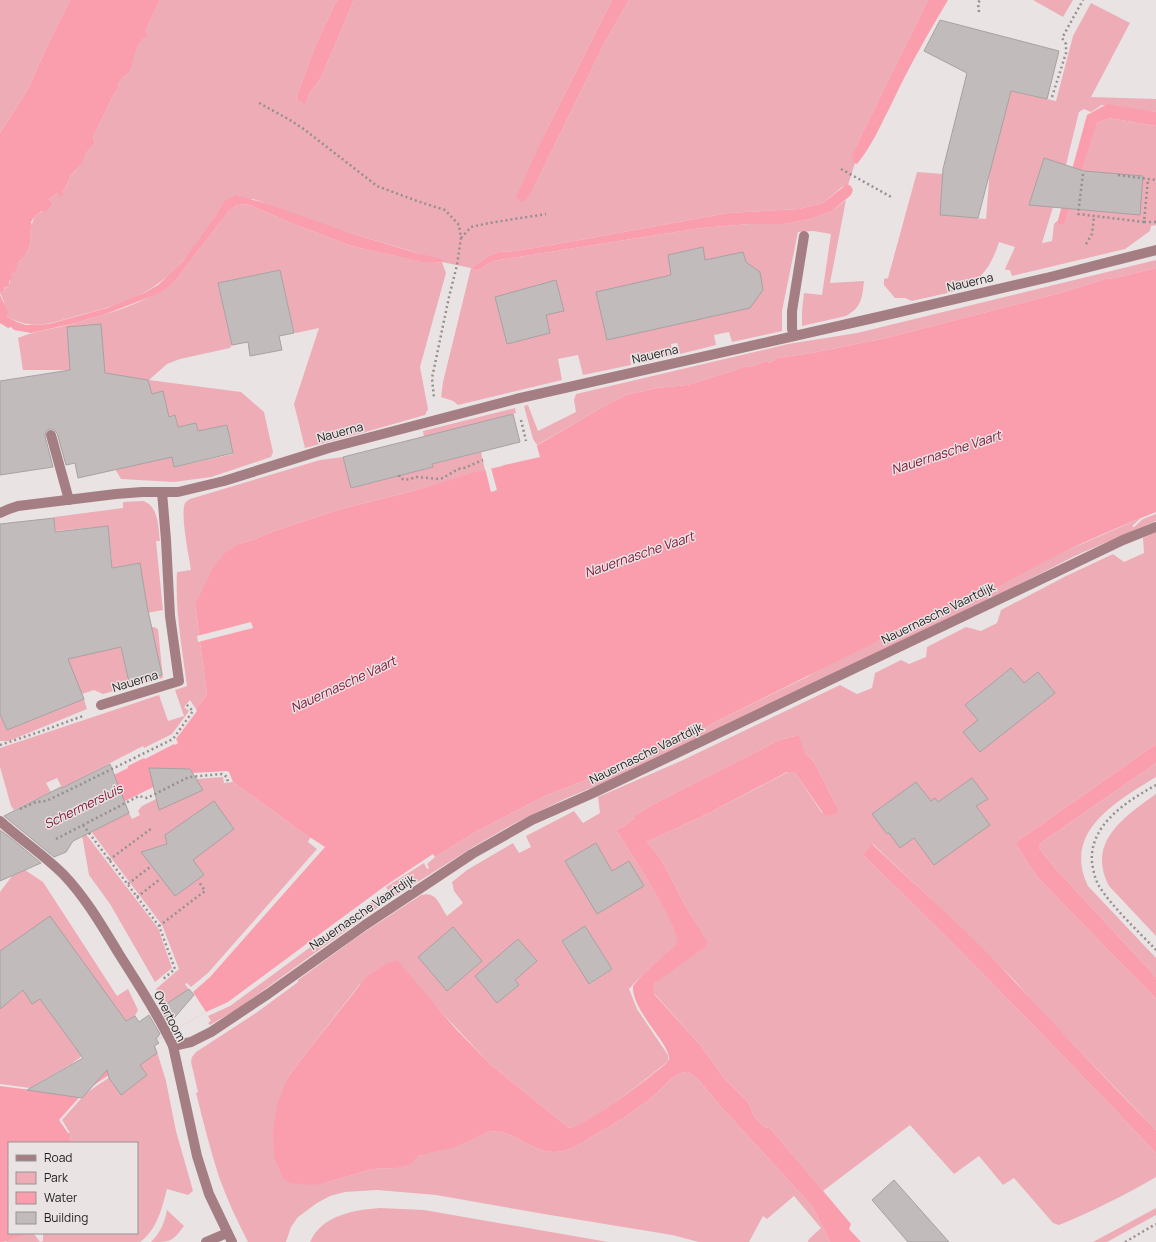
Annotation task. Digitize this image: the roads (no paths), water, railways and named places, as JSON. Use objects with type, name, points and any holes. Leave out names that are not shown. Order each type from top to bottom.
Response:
[{"type":"street","points":[[794,336],[792,329],[792,311],[804,236]]},
{"type":"street","name":"Nauerna","points":[[0,513],[18,506],[142,492],[178,492],[224,481],[329,448],[524,397],[1027,282],[1156,250]]},
{"type":"street","points":[[52,435],[69,500]]},
{"type":"street","name":"Nauerna","points":[[101,706],[179,681],[170,616],[162,492]]},
{"type":"street","name":"Nauernasche Vaartdijk","points":[[171,1042],[191,1042],[211,1032],[428,883],[472,854],[523,825],[1123,540],[1156,527]]},
{"type":"street","name":"Overtoom","points":[[0,821],[57,868],[80,894],[91,909],[171,1042],[197,1156],[209,1194],[229,1238]]},
{"type":"street","points":[[206,1242],[229,1238]]},
{"type":"water","points":[[70,0],[160,0],[145,31],[148,35],[140,42],[138,46],[130,72],[123,77],[118,84],[119,87],[93,137],[95,143],[86,153],[81,164],[71,175],[63,195],[61,197],[57,193],[49,199],[53,204],[45,212],[42,211],[34,217],[31,222],[31,240],[29,248],[24,257],[17,264],[17,269],[15,272],[11,274],[12,278],[9,281],[9,286],[4,288],[5,290],[0,293],[0,133],[28,89]]},
{"type":"water","points":[[337,0],[354,0],[321,78],[309,94],[305,105],[296,98],[316,44]]},
{"type":"water","points":[[612,0],[629,0],[605,42],[534,187],[525,201],[521,202],[516,197],[547,129]]},
{"type":"water","points":[[928,0],[948,0],[911,64],[872,142],[857,164],[854,163],[852,157],[856,146]]},
{"type":"water","points":[[1107,104],[1156,112],[1156,126],[1109,118],[1097,123],[1065,223],[1062,225],[1057,223],[1087,115]]},
{"type":"water","points":[[847,184],[851,186],[853,190],[851,195],[832,211],[811,219],[784,224],[750,224],[701,228],[493,261],[477,271],[471,268],[488,256],[499,252],[516,251],[728,213],[799,209],[823,203]]},
{"type":"water","points":[[236,195],[268,204],[347,232],[442,259],[443,261],[434,263],[423,262],[351,246],[286,221],[250,205],[242,204],[235,206],[228,212],[176,280],[167,288],[155,295],[103,315],[31,333],[14,330],[11,327],[8,328],[0,323],[0,295],[8,312],[6,316],[26,325],[35,325],[49,324],[107,308],[144,293],[158,285],[183,261],[215,217],[224,201]]},
{"type":"water","points":[[1156,268],[1156,512],[1070,549],[949,611],[905,631],[882,639],[717,721],[694,734],[655,750],[632,762],[547,795],[477,831],[435,857],[433,854],[385,886],[228,1002],[206,1012],[141,1049],[115,1071],[85,1091],[59,1120],[68,1133],[70,1133],[71,1142],[8,1142],[8,1234],[26,1234],[8,1241],[0,1242],[0,1086],[31,1090],[193,992],[210,977],[325,847],[310,838],[233,782],[229,772],[227,771],[193,773],[190,769],[52,837],[28,817],[128,768],[128,766],[144,758],[145,759],[178,743],[176,739],[197,711],[196,709],[207,694],[195,605],[213,568],[225,553],[239,544],[341,509],[417,490],[472,473],[502,466],[599,409],[626,395],[657,388],[687,385],[742,367],[754,366],[765,361],[770,363],[777,358],[812,353],[886,338],[1064,292],[1105,279]]},
{"type":"water","points":[[799,736],[805,753],[814,762],[836,805],[838,810],[836,814],[825,816],[794,772],[787,772],[711,812],[647,842],[661,859],[685,905],[707,941],[704,948],[655,983],[653,989],[655,995],[702,1047],[723,1077],[748,1102],[754,1116],[764,1127],[770,1128],[851,1224],[849,1229],[861,1242],[830,1242],[812,1206],[722,1108],[697,1078],[688,1072],[680,1073],[674,1076],[651,1098],[632,1112],[580,1144],[567,1150],[555,1152],[545,1151],[508,1134],[487,1132],[455,1147],[418,1156],[411,1164],[396,1168],[373,1169],[313,1185],[290,1183],[283,1178],[274,1157],[273,1132],[277,1105],[287,1079],[367,976],[388,963],[397,960],[455,1028],[490,1064],[569,1128],[588,1120],[601,1112],[663,1066],[669,1059],[668,1053],[638,1006],[634,995],[633,986],[642,975],[677,944],[677,936],[663,906],[616,830],[635,818],[635,815],[652,805],[779,740]]},
{"type":"water","points":[[1156,744],[1156,763],[1042,842],[1039,845],[1039,848],[1053,866],[1156,977],[1156,999],[1038,878],[1015,843]]},
{"type":"water","points":[[872,844],[997,963],[1156,1130],[1156,1153],[1011,1002],[863,855]]},
{"type":"water label","name":"Nauernasche Vaart","points":[[946,452]]},
{"type":"water label","name":"Nauernasche Vaart","points":[[639,554]]},
{"type":"water label","name":"Nauernasche Vaart","points":[[343,684]]},
{"type":"water label","name":"Schermersluis","points":[[83,806]]}]
